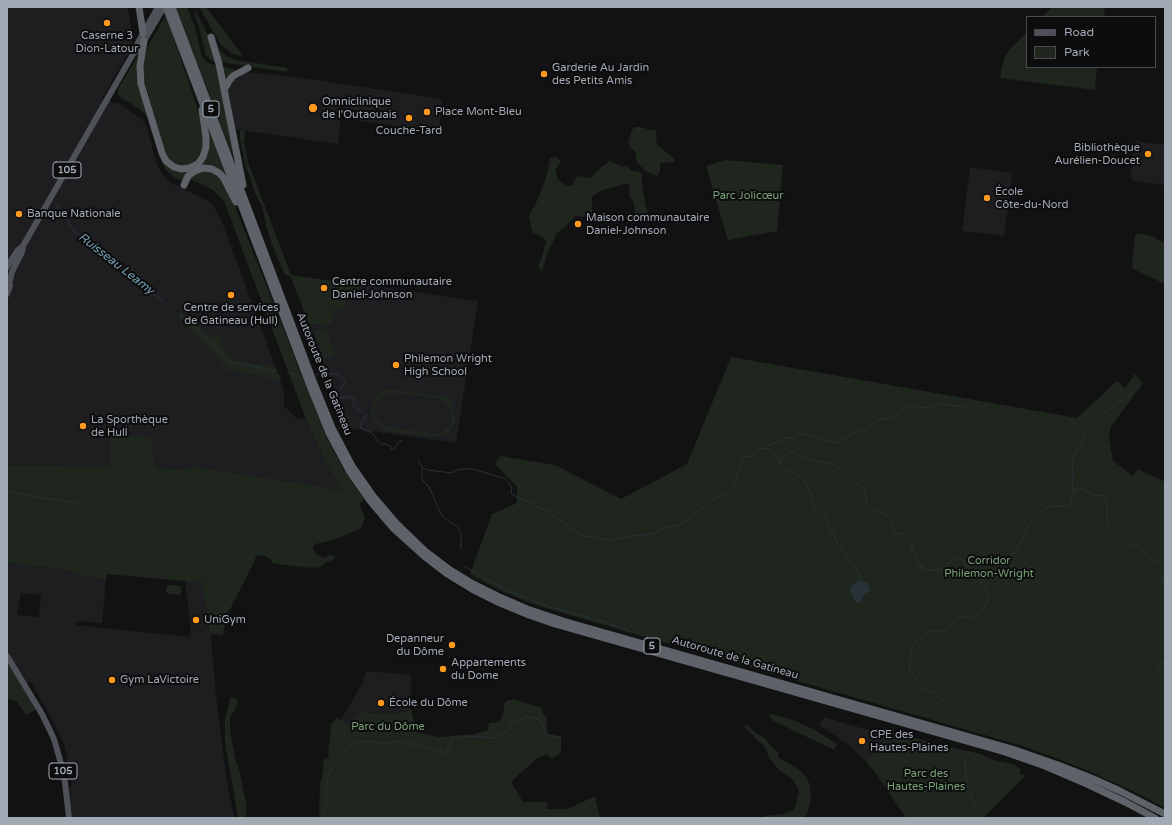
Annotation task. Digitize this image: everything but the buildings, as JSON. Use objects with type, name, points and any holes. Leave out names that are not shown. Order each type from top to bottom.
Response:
[{"type":"highway","points":[[139,7],[143,33]]},
{"type":"highway","name":"Autoroute de la Gatineau","points":[[166,7],[172,13],[333,430],[345,454],[367,488],[393,520],[419,545],[450,570],[470,582],[493,595],[535,612],[1008,747],[1091,778],[1165,814]]},
{"type":"highway","name":"Autoroute de la Gatineau","points":[[172,13],[197,88],[321,415],[331,437],[346,465],[371,502],[394,529],[424,556],[457,580],[480,594],[546,621],[1010,754],[1103,791],[1155,818]]},
{"type":"highway","points":[[212,36],[219,62],[247,205]]},
{"type":"highway","points":[[144,41],[140,66],[142,86],[163,155],[170,164],[179,169],[188,169],[195,166],[202,159],[205,152],[206,135],[197,88]]},
{"type":"highway","points":[[224,90],[233,76],[248,68]]},
{"type":"highway","points":[[184,185],[190,175],[198,169],[208,168],[219,173],[226,181],[253,236]]},
{"type":"highway","points":[[1138,809],[1151,818]]},
{"type":"main road","name":"105","points":[[7,294],[10,289],[8,282],[22,252],[23,246],[133,54],[134,48],[158,7]]},
{"type":"main road","name":"105","points":[[133,54],[138,50],[166,7]]},
{"type":"main road","name":"105","points":[[7,267],[18,250],[23,246]]},
{"type":"main road","name":"105","points":[[8,659],[39,708],[54,739],[64,774],[69,818]]},
{"type":"shaded area","points":[[7,7],[128,7],[133,45],[102,98],[114,103],[117,102],[142,119],[147,128],[157,165],[164,176],[173,184],[209,201],[214,207],[222,222],[281,383],[284,393],[284,406],[296,418],[306,419],[324,459],[342,490],[197,467],[184,469],[7,465]]},
{"type":"shaded area","points":[[247,72],[303,78],[442,99],[439,132],[354,120],[354,117],[341,116],[338,144],[234,129],[228,89],[233,79]]},
{"type":"shaded area","points":[[1135,141],[1165,145],[1165,185],[1134,181],[1130,177]]},
{"type":"shaded area","name":"École Côte-du-Nord","points":[[970,167],[1012,173],[1004,236],[962,231]]},
{"type":"shaded area","name":"Philemon Wright High School","points":[[360,284],[478,301],[456,443],[350,428],[309,324],[332,325],[334,308],[343,308],[347,298],[354,291],[359,290]]},
{"type":"shaded area","points":[[7,563],[63,569],[86,577],[106,579],[102,623],[77,621],[75,625],[190,637],[191,632],[185,581],[202,581],[211,637],[216,696],[226,776],[234,818],[69,818],[66,788],[72,786],[65,747],[52,719],[30,681],[25,686],[7,659]],"holes":[[[21,593],[41,595],[39,617],[17,615]]]},
{"type":"shaded area","points":[[860,581],[867,582],[870,591],[865,594],[860,603],[856,602],[850,591],[853,584]]},
{"type":"shaded area","name":"École du Dôme","points":[[366,671],[411,675],[411,709],[400,714],[361,712],[351,726],[341,720],[363,682]]},
{"type":"shaded area","name":"CPE des Hautes-Plaines","points":[[824,717],[885,735],[875,754],[866,762],[853,749],[819,725]]},
{"type":"green space","points":[[176,7],[187,7],[195,27],[202,57],[208,63],[217,66],[237,167]]},
{"type":"green space","points":[[199,7],[206,7],[244,57],[231,53],[221,45]]},
{"type":"green space","points":[[1052,7],[1105,7],[1104,16],[1043,16]]},
{"type":"green space","points":[[194,12],[196,12],[213,47],[215,62],[209,59],[205,53]]},
{"type":"green space","points":[[166,15],[200,118],[204,142],[202,156],[193,164],[181,167],[170,161],[166,156],[143,76],[147,48]]},
{"type":"green space","points":[[1026,33],[1026,68],[1097,68],[1095,90],[1000,78],[1004,58],[1010,49]]},
{"type":"green space","points":[[218,48],[227,56],[236,60],[288,68],[287,72],[221,62]]},
{"type":"green space","points":[[139,54],[148,118],[141,110],[120,97],[118,94],[118,89]]},
{"type":"green space","points":[[221,67],[238,70],[226,83]]},
{"type":"green space","points":[[635,127],[655,130],[657,145],[674,158],[675,161],[673,163],[665,162],[660,164],[660,172],[657,176],[646,171],[638,164],[636,153],[628,142],[632,130]]},
{"type":"green space","points":[[240,130],[245,131],[244,142],[248,162],[291,275],[360,285],[359,290],[354,291],[349,296],[344,307],[341,309],[334,309],[332,325],[309,324],[291,278],[284,273],[272,244],[262,206],[254,191],[250,176],[246,169],[240,139]]},
{"type":"green space","points":[[210,132],[226,173],[223,174],[211,167],[183,180],[179,180],[166,170],[160,158],[162,158],[166,164],[196,168],[208,133]]},
{"type":"green space","points":[[556,157],[561,161],[555,170],[558,180],[567,186],[572,186],[578,176],[591,178],[600,168],[610,161],[623,167],[625,165],[633,171],[640,172],[642,174],[642,187],[649,216],[642,220],[634,218],[635,210],[633,200],[630,197],[628,183],[600,191],[592,197],[592,212],[587,217],[575,216],[557,233],[547,254],[542,272],[538,266],[546,241],[542,237],[532,232],[529,216],[546,178],[550,158]]},
{"type":"green space","name":"Parc Jolicœur","points":[[725,160],[783,165],[777,231],[728,240],[706,166]]},
{"type":"green space","points":[[202,171],[211,172],[218,176],[234,204],[327,439],[344,470],[365,500],[359,503],[365,518],[361,528],[326,542],[315,544],[313,550],[317,555],[325,558],[330,555],[335,556],[333,560],[326,562],[320,567],[311,568],[272,563],[271,559],[265,556],[256,556],[226,617],[223,635],[210,634],[202,581],[185,581],[107,574],[106,579],[86,577],[63,569],[7,563],[7,465],[110,467],[110,435],[151,437],[155,468],[184,469],[197,467],[342,490],[324,459],[306,419],[224,201],[213,190],[190,179],[192,176]]},
{"type":"green space","points":[[1138,233],[1152,236],[1164,243],[1165,284],[1133,269],[1135,236]]},
{"type":"green space","points":[[181,312],[211,337],[220,334],[221,344],[228,355],[234,357],[236,360],[264,366],[267,365],[277,369],[276,371],[281,379],[276,381],[275,379],[229,370],[219,363],[221,360],[179,318]]},
{"type":"green space","points":[[326,328],[335,355],[324,359],[314,332]]},
{"type":"green space","name":"Corridor Philemon-Wright","points":[[731,357],[1077,418],[1117,381],[1125,388],[1135,374],[1143,383],[1110,428],[1109,439],[1113,461],[1132,476],[1138,469],[1165,482],[1165,808],[1137,793],[1084,769],[1026,747],[535,605],[497,589],[470,574],[492,514],[517,503],[517,487],[495,464],[500,456],[555,465],[621,499],[687,464]]},
{"type":"green space","points":[[389,389],[450,397],[449,400],[455,413],[455,423],[446,434],[432,437],[382,429],[374,420],[371,408],[376,396],[382,391]],"holes":[[[388,393],[442,400],[452,413],[452,419],[449,426],[442,432],[435,434],[386,427],[378,420],[374,409],[379,399]]]},
{"type":"green space","points":[[167,586],[180,586],[181,594],[168,594],[166,591]]},
{"type":"green space","points":[[7,659],[39,708],[26,715],[17,702],[7,699]]},
{"type":"green space","points":[[230,698],[238,699],[236,708],[230,717],[230,731],[246,804],[247,813],[244,818],[238,818],[225,742],[225,720]]},
{"type":"green space","name":"Parc du Dôme","points":[[509,700],[516,700],[542,708],[542,712],[547,719],[546,732],[548,735],[561,737],[561,753],[552,759],[547,754],[536,759],[511,782],[523,802],[547,802],[547,809],[568,809],[595,796],[600,818],[319,818],[320,785],[324,766],[322,762],[330,757],[328,756],[331,724],[337,718],[351,726],[360,712],[400,714],[411,709],[416,732],[439,737],[475,734],[488,730],[489,723],[495,723],[500,720],[503,715],[505,702]]},
{"type":"green space","points":[[768,713],[793,720],[813,729],[837,744],[834,750],[772,720]]},
{"type":"green space","points":[[748,725],[752,730],[766,739],[778,752],[778,757],[801,771],[806,777],[810,785],[811,800],[807,814],[803,818],[764,818],[765,816],[784,814],[794,809],[799,790],[792,779],[779,770],[770,759],[764,746],[744,726]]},
{"type":"green space","name":"Parc des Hautes-Plaines","points":[[888,730],[944,746],[981,754],[993,760],[1013,764],[1020,769],[1020,774],[1025,776],[983,818],[906,818],[877,775],[866,762],[875,754]]},
{"type":"waterway","name":"Ruisseau Leamy","points":[[56,204],[75,232],[164,302]]},
{"type":"waterway","name":"Ruisseau Leamy","points":[[181,314],[186,321],[198,330],[227,360],[276,371]]},
{"type":"waterway","name":"Ruisseau Leamy","points":[[288,373],[297,375]]},
{"type":"waterway","name":"Ruisseau Leamy","points":[[317,374],[337,374],[343,378],[345,381],[343,386],[335,395],[343,398],[347,396],[353,398],[353,406],[366,415],[360,426],[362,429],[371,432],[378,441],[391,447],[392,450],[401,440],[402,441]]},
{"type":"waterway","points":[[1074,490],[1072,485],[1072,460],[1086,433],[1107,411],[1133,392]]},
{"type":"waterway","points":[[766,447],[783,439],[794,437],[799,433],[838,443],[852,434],[864,430],[878,420],[893,417],[905,407],[913,406],[925,408],[941,404],[964,407]]},
{"type":"waterway","name":"Ruisseau Leamy","points":[[418,461],[422,467],[427,470],[452,473],[460,469],[473,469],[506,479],[512,488],[511,493],[517,497],[550,513],[575,531],[585,536],[610,540],[651,534],[687,521],[710,501],[717,497],[721,497],[731,490],[744,457],[751,456],[759,449],[766,448],[774,452],[780,460],[792,451],[810,460],[834,464],[843,473],[865,489],[867,505],[873,510],[884,513],[890,520],[894,531],[898,534],[905,534],[909,539],[921,567],[930,570],[941,570],[957,556],[964,561],[974,578],[985,579],[1003,571],[1004,564],[1007,559],[1015,553],[1029,525],[1046,507],[1069,506],[1076,488],[1080,488],[1092,495],[1104,496],[1107,499],[1107,525],[1114,532],[1121,535],[1130,543],[1140,548],[1148,556],[1163,565],[1165,571],[1161,585],[1165,589]]},
{"type":"waterway","points":[[780,460],[781,466],[787,471],[801,477],[810,491],[815,507],[825,517],[838,544],[860,575],[860,581]]},
{"type":"waterway","points":[[422,467],[422,480],[429,487],[440,512],[444,518],[458,527],[461,533],[461,549]]},
{"type":"waterway","points":[[7,491],[34,497],[81,503],[89,509]]},
{"type":"waterway","points":[[464,566],[508,591],[550,607],[605,622],[630,632]]},
{"type":"waterway","points":[[944,701],[935,694],[924,689],[909,669],[912,650],[916,641],[930,631],[943,631],[962,616],[970,618],[984,610],[989,595],[979,579]]},
{"type":"waterway","name":"Ruisseau Leamy","points":[[1165,662],[1160,664],[1157,668],[1159,673],[1165,679]]},
{"type":"waterway","points":[[323,818],[324,809],[329,800],[325,793],[329,772],[354,742],[371,741],[385,744],[396,741],[422,746],[446,753],[453,739],[467,736],[496,738],[510,729],[513,722],[527,716],[539,719],[548,735],[561,737]]},
{"type":"waterway","points":[[965,759],[967,786],[975,807]]},
{"type":"place","name":"Caserne 3 Dion-Latour","points":[[107,23]]},
{"type":"place","name":"Garderie Au Jardin des Petits Amis","points":[[544,74]]},
{"type":"place","name":"Omniclinique de l'Outaouais","points":[[313,108]]},
{"type":"place","name":"Place Mont-Bleu","points":[[427,112]]},
{"type":"place","name":"Couche-Tard","points":[[409,118]]},
{"type":"place","name":"Bibliothèque Aurélien-Doucet","points":[[1148,154]]},
{"type":"place","name":"École Côte-du-Nord","points":[[987,198]]},
{"type":"place","name":"Banque Nationale","points":[[19,214]]},
{"type":"place","name":"Maison communautaire Daniel-Johnson","points":[[578,224]]},
{"type":"place","name":"Centre communautaire Daniel-Johnson","points":[[324,288]]},
{"type":"place","name":"Centre de services de Gatineau (Hull)","points":[[231,295]]},
{"type":"place","name":"Philemon Wright High School","points":[[396,365]]},
{"type":"place","name":"La Sporthèque de Hull","points":[[83,426]]},
{"type":"place","name":"UniGym","points":[[196,620]]},
{"type":"place","name":"Depanneur du Dôme","points":[[452,645]]},
{"type":"place","name":"Appartements du Dome","points":[[443,669]]},
{"type":"place","name":"Gym LaVictoire","points":[[112,680]]},
{"type":"place","name":"École du Dôme","points":[[381,703]]},
{"type":"place","name":"CPE des Hautes-Plaines","points":[[862,741]]}]
